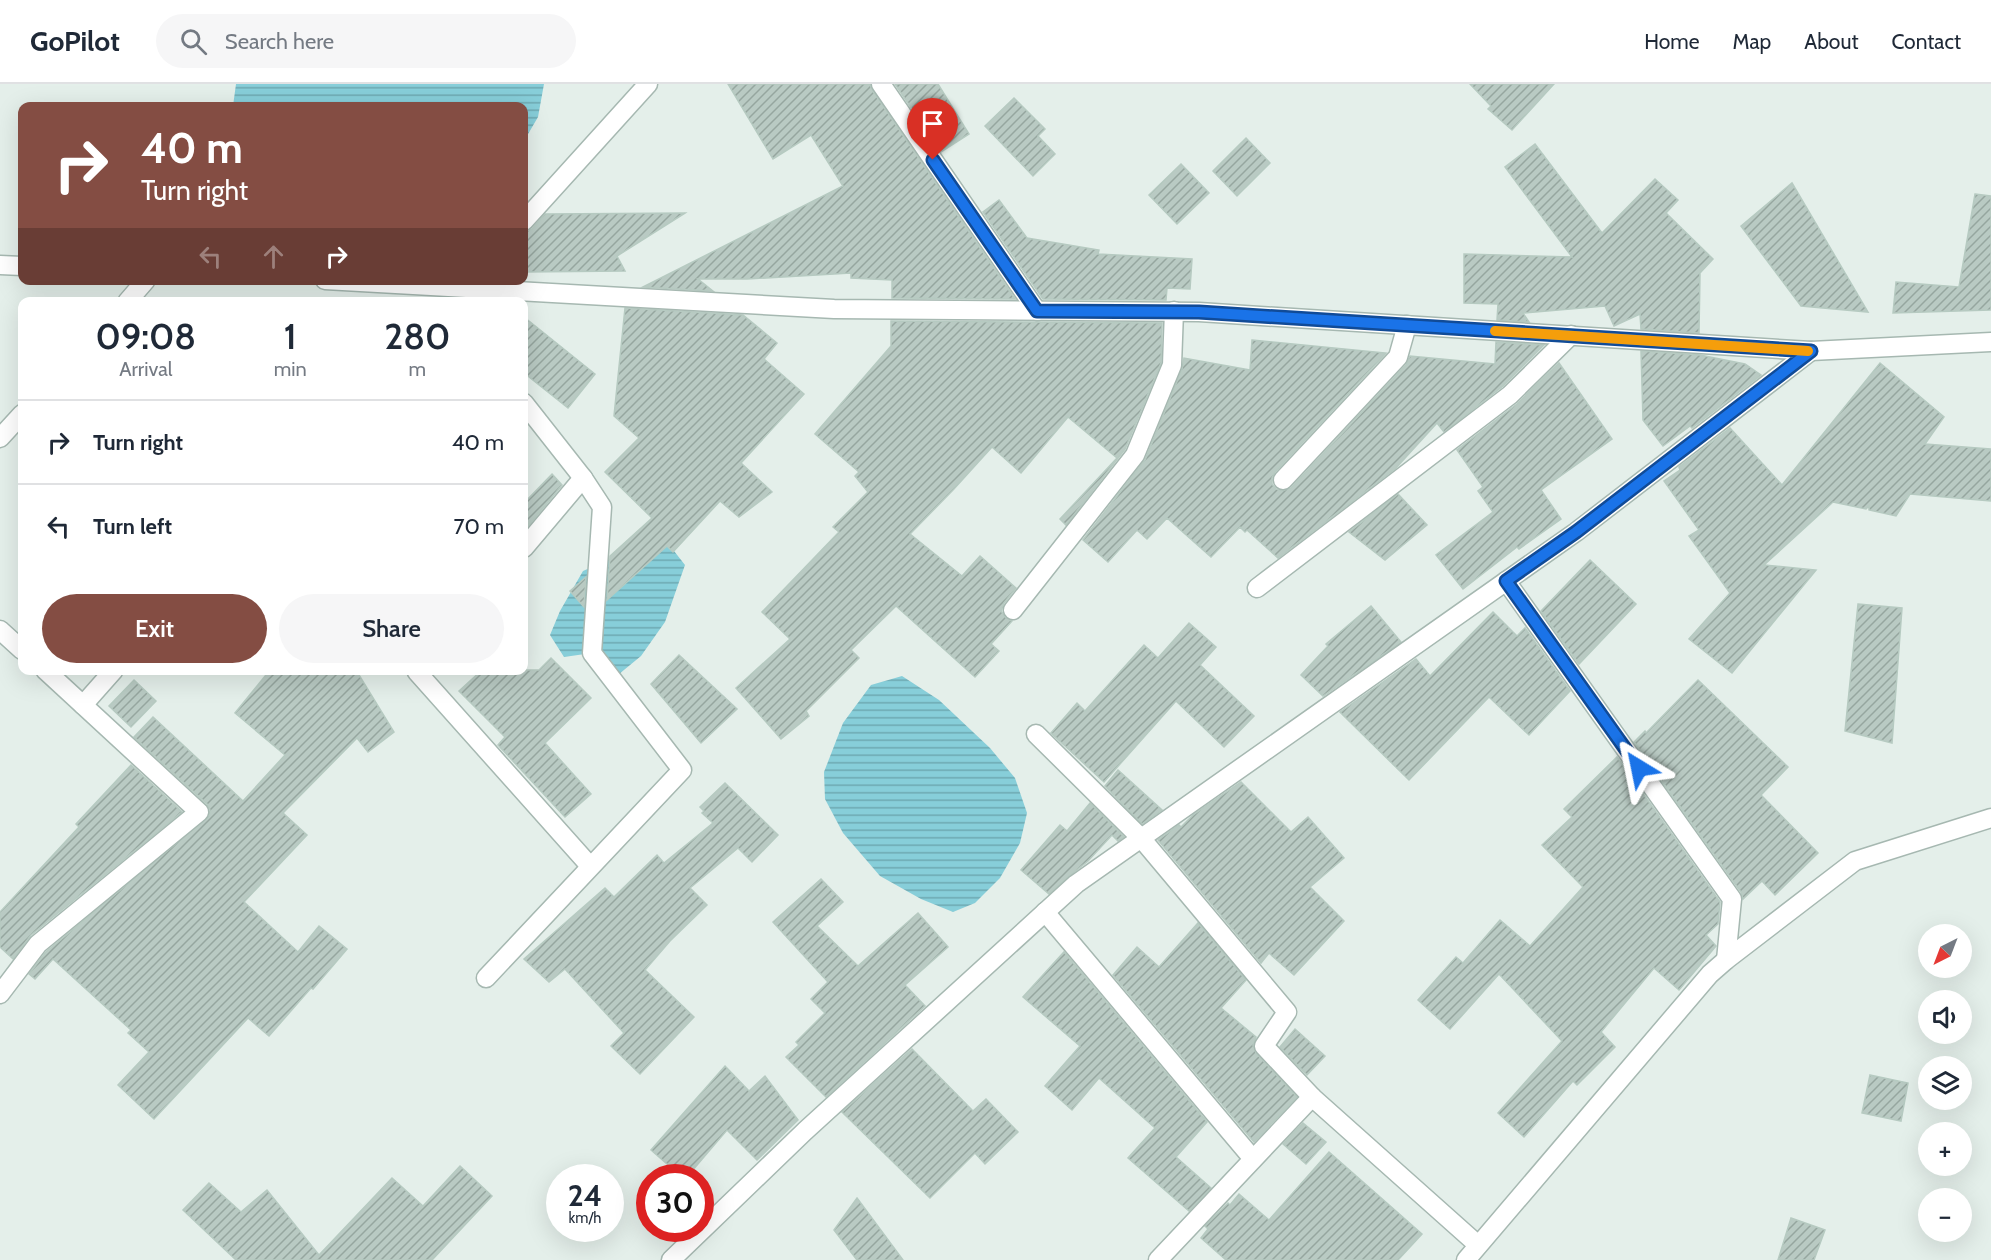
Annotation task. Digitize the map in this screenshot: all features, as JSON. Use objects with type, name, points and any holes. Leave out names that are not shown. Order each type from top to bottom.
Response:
[{"type":"street","points":[[528,217],[648,84]]},
{"type":"street","points":[[881,84],[1037,311]]},
{"type":"street","points":[[0,265],[18,266]]},
{"type":"street","points":[[131,297],[142,285]]},
{"type":"street","points":[[451,297],[465,285]]},
{"type":"street","points":[[481,285],[834,309],[1174,311],[1811,351],[1991,342]]},
{"type":"street","points":[[1013,610],[1135,455],[1172,365],[1174,311]]},
{"type":"street","points":[[1283,480],[1398,357],[1407,325]]},
{"type":"street","points":[[1257,588],[1510,395],[1571,336]]},
{"type":"street","points":[[671,1260],[805,1131],[1076,884],[1576,532],[1811,351]]},
{"type":"street","points":[[486,978],[682,770],[592,653],[602,507],[583,478],[528,408]]},
{"type":"street","points":[[0,438],[18,418]]},
{"type":"street","points":[[528,543],[583,478]]},
{"type":"street","points":[[1506,581],[1732,898],[1726,960]]},
{"type":"street","points":[[0,630],[18,646]]},
{"type":"street","points":[[0,994],[38,944],[199,812],[50,675]]},
{"type":"street","points":[[83,705],[110,675]]},
{"type":"street","points":[[420,675],[590,866]]},
{"type":"street","points":[[1036,734],[1141,838],[1287,1012],[1264,1046],[1312,1097],[1479,1245]]},
{"type":"street","points":[[1466,1260],[1710,974],[1726,960],[1855,861],[1991,818]]},
{"type":"street","points":[[1045,912],[1253,1159]]},
{"type":"street","points":[[1158,1260],[1312,1097]]},
{"type":"water","points":[[236,84],[544,84],[538,117],[528,134],[528,102],[234,102]]},
{"type":"water","points":[[667,542],[685,565],[665,622],[641,656],[613,679],[592,653],[564,657],[550,635],[560,611],[583,571],[632,549]]},
{"type":"water","points":[[902,676],[939,700],[990,748],[1015,778],[1027,813],[1020,843],[1000,878],[975,903],[953,912],[921,899],[880,876],[843,833],[825,799],[824,772],[843,723],[871,685]]},
{"type":"building","points":[[728,84],[870,84],[1015,299],[892,298],[892,280],[851,278],[851,273],[747,279],[698,279],[713,291],[643,287],[843,186],[811,135],[773,159]]},
{"type":"building","points":[[895,84],[938,84],[969,134],[941,152]]},
{"type":"building","points":[[1470,84],[1554,84],[1512,130],[1488,109],[1491,106]]},
{"type":"building","points":[[1014,98],[1045,129],[1038,136],[1055,154],[1033,176],[985,126]]},
{"type":"building","points":[[1246,138],[1270,163],[1237,196],[1213,171]]},
{"type":"building","points":[[1535,144],[1602,233],[1655,179],[1678,200],[1666,213],[1713,259],[1700,273],[1699,333],[1641,329],[1640,314],[1614,326],[1605,306],[1523,313],[1529,322],[1497,320],[1498,304],[1464,303],[1464,254],[1572,257],[1505,167]]},
{"type":"building","points":[[1181,164],[1209,193],[1177,224],[1149,195]]},
{"type":"building","points":[[1792,183],[1868,312],[1801,306],[1741,226]]},
{"type":"building","points":[[1975,194],[1991,196],[1991,310],[1893,313],[1896,282],[1959,287]]},
{"type":"building","points":[[999,200],[1027,238],[1099,250],[1098,254],[1192,259],[1190,289],[1167,288],[1166,300],[1043,299],[983,212]]},
{"type":"building","points":[[685,213],[617,256],[625,271],[528,272],[528,230],[545,214]]},
{"type":"building","points":[[625,308],[743,315],[777,343],[764,359],[804,394],[741,463],[772,492],[739,517],[720,501],[673,552],[667,546],[607,600],[610,556],[652,518],[605,472],[639,438],[614,416]]},
{"type":"building","points":[[528,320],[595,374],[568,408],[528,376]]},
{"type":"building","points":[[891,321],[1162,323],[1161,363],[1125,449],[1066,525],[1060,519],[1117,458],[1068,417],[1021,473],[992,447],[910,534],[962,576],[980,556],[1016,588],[1004,603],[1001,611],[1006,618],[1012,621],[991,644],[999,651],[975,677],[896,606],[851,650],[859,658],[806,711],[809,716],[781,739],[736,688],[790,639],[762,612],[839,532],[833,527],[868,492],[855,476],[859,472],[815,434],[891,346]]},
{"type":"building","points":[[1252,340],[1386,353],[1275,472],[1272,484],[1281,491],[1291,488],[1406,365],[1410,356],[1495,364],[1496,342],[1544,345],[1503,386],[1444,432],[1437,423],[1396,468],[1278,558],[1247,530],[1245,532],[1240,527],[1211,557],[1167,518],[1147,539],[1137,530],[1108,562],[1083,540],[1145,460],[1182,369],[1184,358],[1250,370]]},
{"type":"building","points":[[1641,351],[1700,355],[1745,364],[1761,375],[1692,428],[1690,426],[1663,446],[1643,420]]},
{"type":"building","points":[[1559,363],[1612,439],[1541,490],[1561,519],[1519,549],[1517,547],[1463,589],[1436,555],[1493,512],[1478,491],[1483,487],[1457,450],[1517,404]]},
{"type":"building","points":[[1880,363],[1944,417],[1925,444],[1991,449],[1991,501],[1910,494],[1896,516],[1869,510],[1869,506],[1866,509],[1833,502],[1764,565],[1816,570],[1732,673],[1689,639],[1730,593],[1689,536],[1699,530],[1664,481],[1730,428],[1782,485]]},
{"type":"building","points":[[552,474],[562,485],[528,526],[528,499]]},
{"type":"building","points":[[1398,494],[1427,525],[1385,560],[1349,532]]},
{"type":"building","points":[[1590,560],[1636,604],[1579,664],[1541,611]]},
{"type":"building","points":[[586,577],[584,607],[570,591]]},
{"type":"building","points":[[1858,604],[1902,608],[1892,743],[1845,731]]},
{"type":"building","points":[[1371,606],[1401,642],[1323,696],[1301,675],[1328,646],[1326,644]]},
{"type":"building","points":[[1493,612],[1517,636],[1525,628],[1570,691],[1529,735],[1489,697],[1409,780],[1340,712],[1416,659],[1430,676]]},
{"type":"building","points":[[1189,623],[1216,647],[1200,665],[1254,716],[1224,747],[1176,701],[1104,782],[1051,733],[1077,703],[1085,711],[1144,645],[1158,658]]},
{"type":"building","points":[[679,655],[737,709],[701,743],[651,684]]},
{"type":"building","points":[[551,658],[591,698],[545,743],[591,794],[565,817],[498,745],[505,737],[459,691],[477,675],[528,675],[528,670],[539,670]]},
{"type":"building","points":[[266,675],[359,675],[394,732],[368,752],[357,738],[283,813],[307,835],[244,902],[298,952],[319,926],[347,949],[269,1036],[248,1018],[154,1119],[118,1085],[149,1052],[128,1033],[131,1030],[53,959],[35,979],[29,974],[46,952],[209,816],[210,810],[207,804],[134,737],[153,717],[243,801],[285,755],[235,713]]},
{"type":"building","points":[[134,680],[156,701],[131,727],[109,706]]},
{"type":"building","points":[[1698,680],[1788,767],[1761,795],[1818,853],[1775,895],[1762,881],[1743,899],[1741,892],[1634,742],[1645,731],[1646,733]]},
{"type":"building","points":[[1617,757],[1720,902],[1718,924],[1706,935],[1716,946],[1679,990],[1654,968],[1601,1032],[1615,1047],[1577,1085],[1573,1081],[1524,1137],[1498,1113],[1562,1041],[1499,974],[1450,1029],[1418,1000],[1456,957],[1463,963],[1500,920],[1530,946],[1583,887],[1542,845],[1572,817],[1564,809]]},
{"type":"building","points":[[131,765],[182,812],[31,935],[13,959],[0,947],[0,912],[79,827],[76,824]]},
{"type":"building","points":[[1118,770],[1162,810],[1142,824],[1105,786]]},
{"type":"building","points":[[1241,782],[1291,832],[1308,817],[1344,858],[1310,887],[1344,921],[1294,975],[1269,953],[1261,963],[1158,840],[1179,825],[1181,827],[1193,815]]},
{"type":"building","points":[[725,783],[778,835],[752,862],[738,848],[690,888],[707,905],[670,941],[645,970],[694,1017],[640,1074],[611,1046],[624,1033],[565,969],[549,982],[524,959],[605,888],[614,897],[657,855],[664,863],[713,823],[702,813],[704,811],[700,807]]},
{"type":"building","points":[[1090,803],[1124,837],[1118,841],[1112,835],[1088,861],[1049,894],[1021,870],[1060,825],[1067,831]]},
{"type":"building","points":[[821,879],[843,902],[817,926],[858,966],[918,913],[948,947],[905,985],[925,1006],[826,1097],[786,1057],[799,1045],[796,1042],[825,1013],[811,999],[828,982],[773,922]]},
{"type":"building","points":[[1198,923],[1246,980],[1221,1008],[1256,1037],[1253,1045],[1256,1053],[1297,1097],[1254,1142],[1113,975],[1137,947],[1159,967]]},
{"type":"building","points":[[1064,952],[1207,1122],[1176,1157],[1211,1188],[1189,1211],[1128,1158],[1155,1128],[1099,1078],[1072,1110],[1045,1086],[1080,1046],[1023,997]]},
{"type":"building","points":[[1295,1029],[1325,1056],[1307,1075],[1280,1047]]},
{"type":"building","points":[[912,1049],[973,1111],[986,1099],[1018,1132],[985,1164],[975,1153],[930,1198],[842,1112]]},
{"type":"building","points":[[725,1066],[749,1091],[765,1076],[798,1120],[757,1160],[727,1130],[698,1164],[667,1164],[651,1150]]},
{"type":"building","points":[[1870,1075],[1908,1083],[1901,1121],[1862,1113]]},
{"type":"building","points":[[1303,1123],[1326,1142],[1306,1164],[1283,1144]]},
{"type":"building","points":[[1329,1152],[1422,1234],[1398,1260],[1226,1260],[1201,1238],[1208,1229],[1205,1226],[1228,1203],[1230,1205],[1239,1194],[1269,1220]]},
{"type":"building","points":[[460,1166],[492,1196],[432,1260],[236,1260],[183,1210],[209,1183],[241,1212],[267,1190],[319,1255],[392,1178],[423,1206]]},
{"type":"building","points":[[857,1198],[903,1260],[857,1260],[834,1230]]},
{"type":"building","points":[[1791,1218],[1825,1230],[1814,1260],[1778,1260]]},
{"type":"slow traffic","points":[[1495,331],[1808,351]]},
{"type":"route","points":[[933,160],[1037,311],[1199,312],[1811,351],[1576,532],[1506,581],[1639,768]]}]
